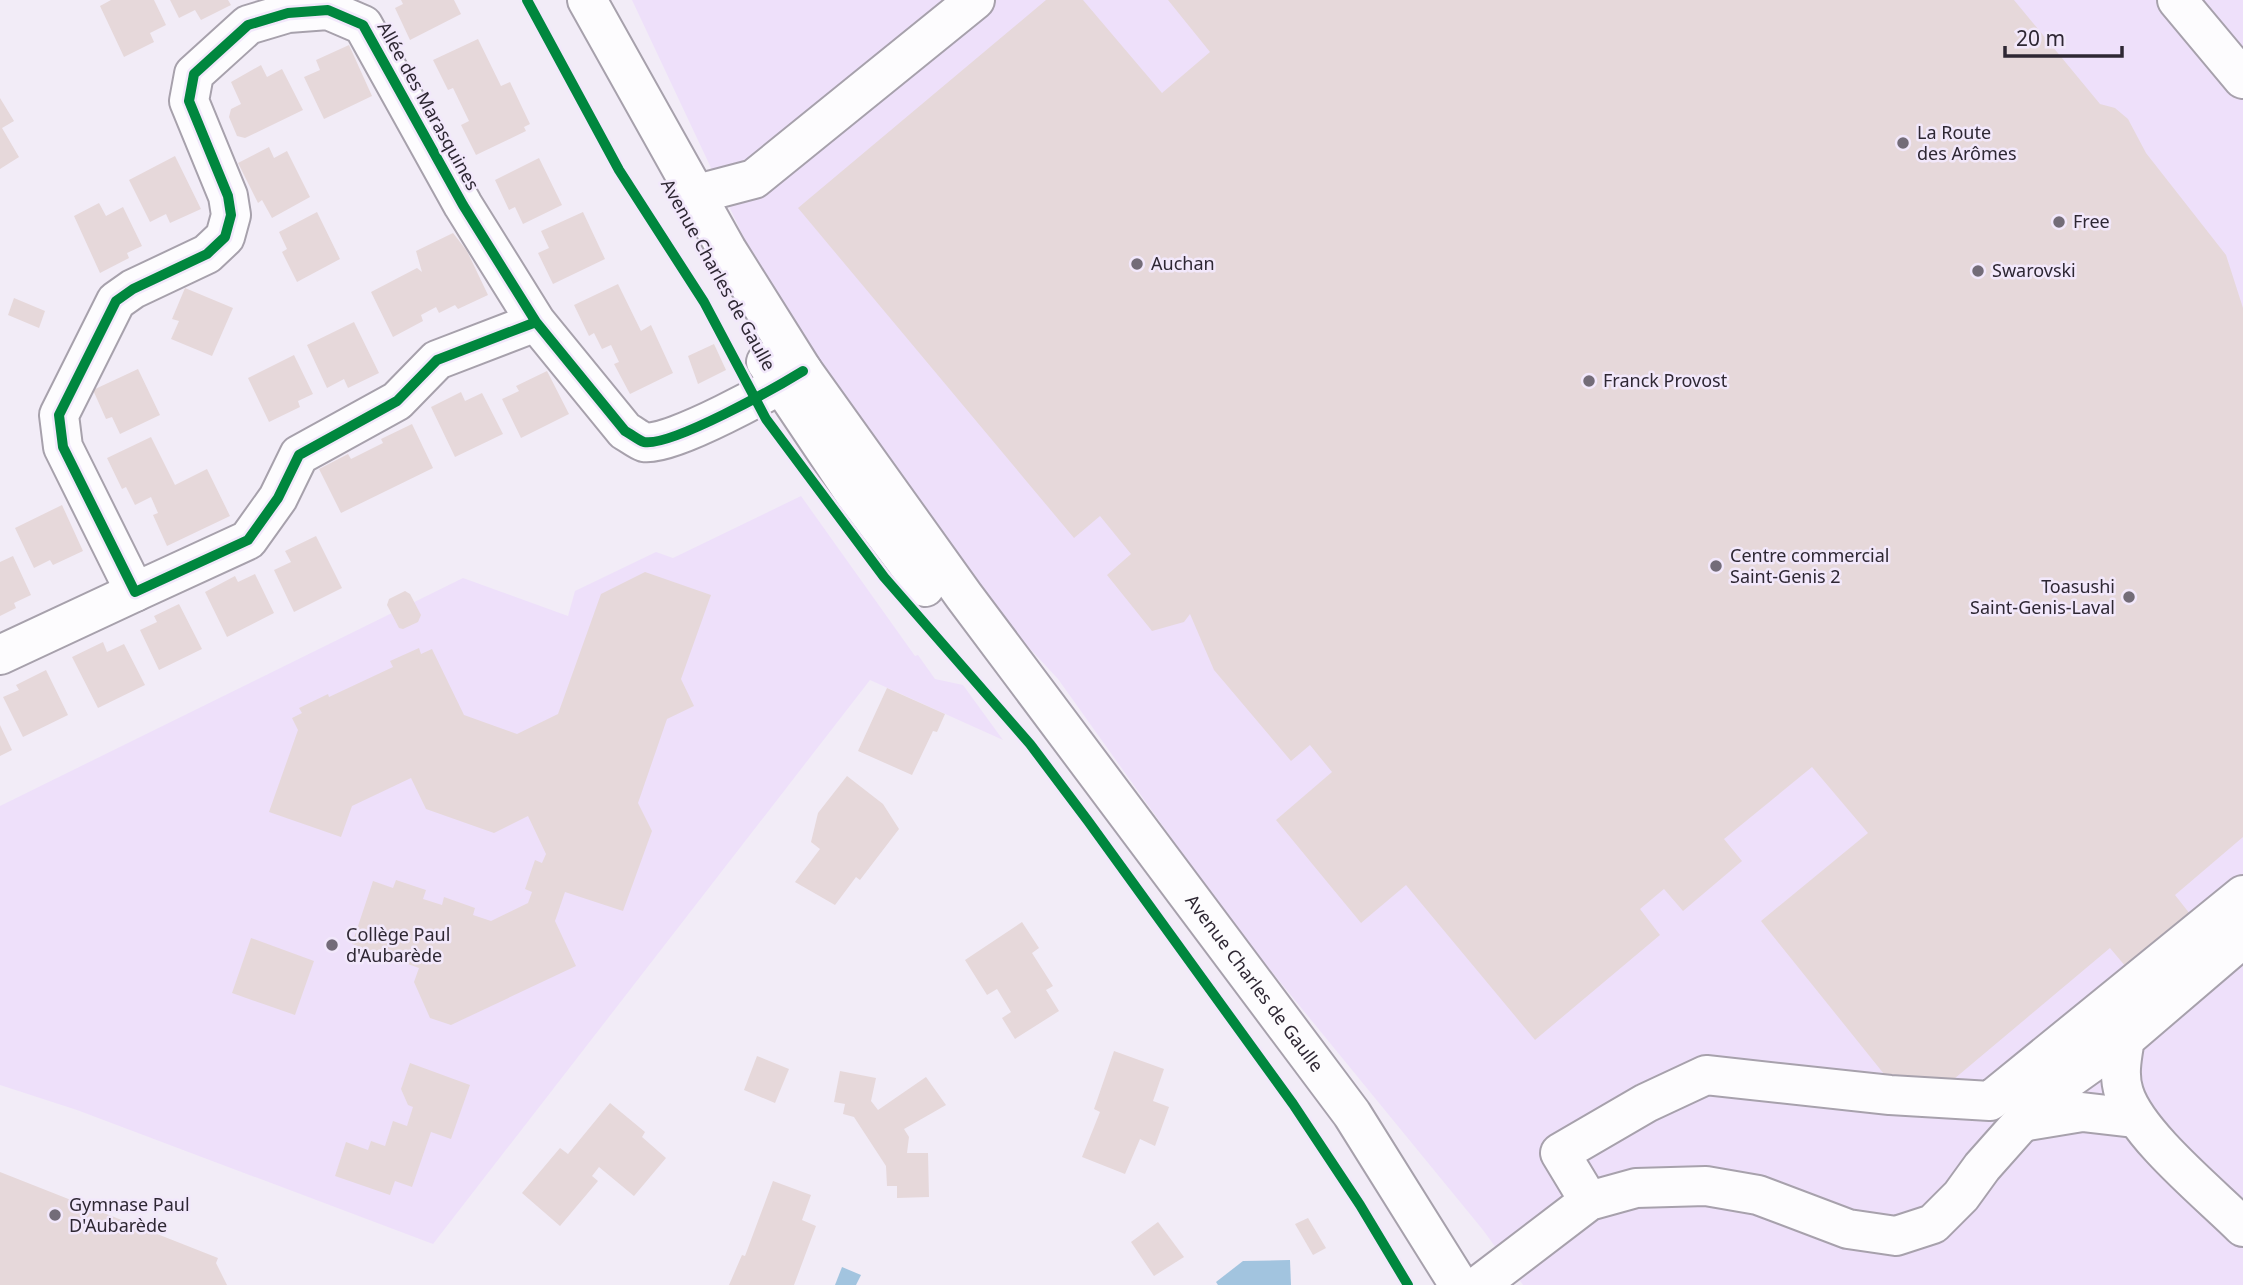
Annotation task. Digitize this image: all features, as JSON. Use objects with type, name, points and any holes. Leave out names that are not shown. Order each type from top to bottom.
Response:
[{"type":"street","name":"Avenue Charles de Gaulle","points":[[560,0],[652,155],[791,378],[852,443],[1353,1114],[1459,1285]]},
{"type":"street","name":"Avenue Charles de Gaulle","points":[[587,0],[697,194],[791,378]]},
{"type":"street","points":[[697,194],[754,179],[975,0]]},
{"type":"street","points":[[2177,0],[2243,79]]},
{"type":"street","name":"Allée des Marasquines","points":[[135,592],[62,447],[59,415],[116,301],[133,289],[207,254],[225,237],[231,215],[228,196],[189,101],[194,74],[248,25],[288,13],[328,10],[363,25],[463,205],[536,322],[625,431],[644,442],[662,441],[791,378]]},
{"type":"street","points":[[0,655],[248,540],[278,498],[299,455],[397,401],[437,359],[536,322]]},
{"type":"street","points":[[1590,1200],[1560,1153],[1646,1103],[1706,1075],[1890,1095],[1990,1101],[2243,895]]},
{"type":"street","points":[[1479,1285],[1590,1200],[1636,1188],[1706,1186],[1758,1195],[1848,1229],[1896,1236],[1933,1224],[1961,1196],[1982,1167],[2022,1122],[2059,1086],[2125,1039],[2243,938]]},
{"type":"street","points":[[2125,1039],[2120,1068],[2123,1091],[2134,1118],[2243,1227]]},
{"type":"street","points":[[2022,1122],[2082,1112],[2134,1118]]},
{"type":"street","points":[[2163,1147],[2197,1156],[2243,1203]]},
{"type":"shaded area","name":"Centre commercial Saint-Genis 2","points":[[632,0],[2243,0],[2243,1285],[1523,1285],[1483,1230],[1235,927],[1058,679],[966,580],[784,323]]},
{"type":"shaded area","name":"Collège Paul d'Aubarède","points":[[801,496],[915,656],[918,655],[935,679],[963,685],[1003,740],[870,680],[433,1244],[77,1110],[0,1085],[0,806],[463,578],[568,616],[575,591],[656,552],[673,558]]},
{"type":"water","points":[[1290,1260],[1291,1285],[1218,1285],[1216,1282],[1243,1261]]},
{"type":"water","points":[[842,1267],[861,1275],[856,1285],[835,1285]]},
{"type":"building","points":[[111,0],[154,0],[166,25],[150,33],[154,42],[124,57],[100,6]]},
{"type":"building","points":[[170,0],[228,0],[231,5],[201,20],[195,10],[179,18]]},
{"type":"building","points":[[401,0],[454,0],[461,14],[410,40],[395,8],[403,4]]},
{"type":"building","name":"Centre commercial Saint-Genis 2","points":[[1046,0],[1083,0],[1162,93],[1210,52],[1168,0],[2014,0],[2100,104],[2115,108],[2128,119],[2146,153],[2226,255],[2243,308],[2243,837],[2175,895],[2190,914],[2126,967],[2110,948],[1954,1079],[1884,1074],[1761,921],[1868,833],[1812,767],[1724,839],[1742,861],[1683,911],[1664,889],[1640,909],[1660,935],[1535,1040],[1406,885],[1361,923],[1276,820],[1332,772],[1310,745],[1291,761],[1214,670],[1190,614],[1184,622],[1152,631],[1107,575],[1131,554],[1100,516],[1074,538],[798,208]]},
{"type":"building","points":[[478,39],[501,86],[510,82],[530,124],[524,127],[526,131],[476,155],[461,125],[469,121],[453,88],[448,90],[433,60]]},
{"type":"building","points":[[349,45],[372,96],[324,119],[304,77],[320,70],[316,60]]},
{"type":"building","points":[[261,65],[267,77],[282,69],[303,110],[245,138],[237,136],[229,117],[231,109],[241,104],[231,82]]},
{"type":"building","points":[[0,98],[14,121],[2,128],[19,157],[0,169]]},
{"type":"building","points":[[269,147],[274,158],[287,151],[310,197],[272,218],[262,200],[258,203],[238,163]]},
{"type":"building","points":[[175,156],[201,209],[170,223],[166,214],[150,222],[129,180]]},
{"type":"building","points":[[539,158],[562,205],[523,224],[515,207],[509,210],[495,180]]},
{"type":"building","points":[[99,203],[106,216],[123,207],[142,246],[127,253],[129,258],[100,273],[74,216]]},
{"type":"building","points":[[317,212],[340,259],[297,282],[282,252],[287,249],[279,232]]},
{"type":"building","points":[[583,212],[605,259],[553,284],[538,253],[549,248],[541,231]]},
{"type":"building","points":[[453,233],[467,251],[488,295],[458,309],[455,305],[439,313],[436,307],[421,315],[423,321],[393,337],[371,292],[417,268],[422,272],[416,251]]},
{"type":"building","points":[[618,284],[641,331],[651,325],[673,373],[630,394],[614,364],[619,362],[611,345],[602,349],[594,333],[589,336],[574,305]]},
{"type":"building","points":[[185,288],[233,308],[212,356],[171,339],[179,321],[172,319]]},
{"type":"building","points":[[14,298],[45,311],[39,328],[8,315]]},
{"type":"building","points":[[354,322],[379,373],[348,388],[344,379],[327,388],[307,345]]},
{"type":"building","points":[[714,344],[726,370],[698,384],[688,356]]},
{"type":"building","points":[[294,355],[313,394],[298,401],[300,407],[269,422],[248,378]]},
{"type":"building","points":[[138,369],[160,415],[120,434],[112,417],[106,419],[93,390]]},
{"type":"building","points":[[547,371],[569,414],[521,438],[502,399],[519,391],[516,386]]},
{"type":"building","points":[[461,392],[465,401],[482,393],[503,434],[455,457],[431,407]]},
{"type":"building","points":[[412,424],[433,468],[341,513],[319,469],[348,454],[351,459],[383,443],[381,439]]},
{"type":"building","points":[[151,437],[175,485],[207,469],[230,516],[167,546],[153,515],[158,513],[151,497],[135,505],[126,487],[122,489],[107,458]]},
{"type":"building","points":[[62,505],[83,551],[53,565],[50,560],[34,568],[15,528]]},
{"type":"building","points":[[316,536],[342,588],[294,612],[274,570],[291,562],[285,551]]},
{"type":"building","points":[[13,556],[31,595],[14,603],[16,608],[0,616],[0,562]]},
{"type":"building","points":[[645,572],[711,595],[681,679],[694,706],[667,719],[638,803],[652,831],[623,911],[565,892],[555,921],[576,966],[451,1025],[430,1018],[414,982],[419,968],[352,944],[373,881],[393,888],[396,880],[426,890],[423,899],[442,905],[444,897],[475,908],[473,915],[491,921],[528,903],[532,892],[525,889],[535,860],[542,863],[546,854],[528,816],[494,833],[426,809],[411,778],[352,806],[341,837],[269,812],[298,730],[292,718],[302,713],[299,708],[393,667],[390,661],[419,648],[421,654],[432,649],[464,715],[517,734],[558,714],[601,594]]},
{"type":"building","points":[[255,574],[274,613],[227,637],[205,592],[235,576],[238,582]]},
{"type":"building","points":[[405,591],[410,594],[421,615],[418,622],[403,629],[399,628],[387,605],[389,599]]},
{"type":"building","points":[[179,604],[202,649],[159,670],[140,630],[157,622],[154,616]]},
{"type":"building","points":[[103,642],[107,652],[124,644],[145,685],[98,708],[72,657]]},
{"type":"building","points":[[46,670],[68,715],[23,737],[3,697],[19,690],[16,685]]},
{"type":"building","points":[[887,688],[945,714],[937,732],[933,731],[912,775],[858,751]]},
{"type":"building","points":[[0,725],[12,750],[0,756]]},
{"type":"building","points":[[847,776],[883,804],[899,829],[860,880],[856,877],[835,905],[795,882],[820,849],[811,842],[818,813]]},
{"type":"building","points":[[1022,922],[1039,948],[1032,953],[1053,986],[1046,990],[1059,1011],[1015,1039],[1002,1018],[1011,1012],[997,989],[987,995],[965,960]]},
{"type":"building","points":[[251,938],[314,961],[295,1015],[232,993]]},
{"type":"building","points":[[1114,1051],[1164,1069],[1153,1101],[1169,1107],[1155,1146],[1140,1139],[1125,1174],[1082,1157],[1100,1112],[1094,1109]]},
{"type":"building","points":[[757,1056],[789,1069],[775,1103],[744,1090]]},
{"type":"building","points":[[410,1063],[470,1085],[451,1139],[431,1132],[412,1187],[395,1181],[390,1195],[335,1176],[346,1142],[368,1150],[371,1141],[385,1146],[393,1121],[407,1126],[413,1107],[408,1105],[401,1089]]},
{"type":"building","points":[[840,1071],[876,1078],[871,1101],[878,1110],[926,1077],[946,1105],[904,1129],[909,1137],[907,1153],[928,1153],[929,1197],[897,1198],[897,1186],[887,1186],[886,1166],[854,1117],[843,1114],[845,1104],[834,1102]]},
{"type":"building","points":[[610,1103],[645,1132],[642,1137],[666,1158],[634,1196],[599,1167],[592,1176],[598,1181],[560,1226],[522,1193],[560,1148],[568,1154]]},
{"type":"building","name":"Gymnase Paul D'Aubarède","points":[[0,1172],[218,1258],[216,1263],[227,1285],[0,1285]]},
{"type":"building","points":[[773,1181],[811,1195],[802,1220],[816,1226],[794,1285],[729,1285],[742,1255],[745,1256]]},
{"type":"building","points":[[1308,1218],[1326,1248],[1313,1255],[1295,1224]]},
{"type":"building","points":[[1158,1222],[1184,1257],[1154,1276],[1131,1242]]},
{"type":"cycle path","points":[[527,0],[619,170],[704,302],[766,419],[884,577],[1030,744],[1088,821],[1293,1104],[1360,1205],[1408,1285]]},
{"type":"cycle path","points":[[536,322],[437,360],[397,401],[299,455],[278,498],[248,540],[135,592],[63,447],[59,415],[116,301],[133,289],[207,254],[225,237],[231,215],[228,196],[189,101],[194,74],[248,25],[288,13],[328,10],[363,25],[463,205],[536,322],[625,431],[644,442],[677,435],[724,414],[803,371]]},
{"type":"place","name":"La Route des Arômes","points":[[1903,143]]},
{"type":"place","name":"Free","points":[[2059,222]]},
{"type":"place","name":"Auchan","points":[[1137,264]]},
{"type":"place","name":"Swarovski","points":[[1978,271]]},
{"type":"place","name":"Franck Provost","points":[[1589,381]]},
{"type":"place","name":"Centre commercial Saint-Genis 2","points":[[1716,566]]},
{"type":"place","name":"Toasushi Saint-Genis-Laval","points":[[2129,597]]},
{"type":"place","name":"Collège Paul d'Aubarède","points":[[332,945]]},
{"type":"place","name":"Gymnase Paul D'Aubarède","points":[[55,1215]]}]
